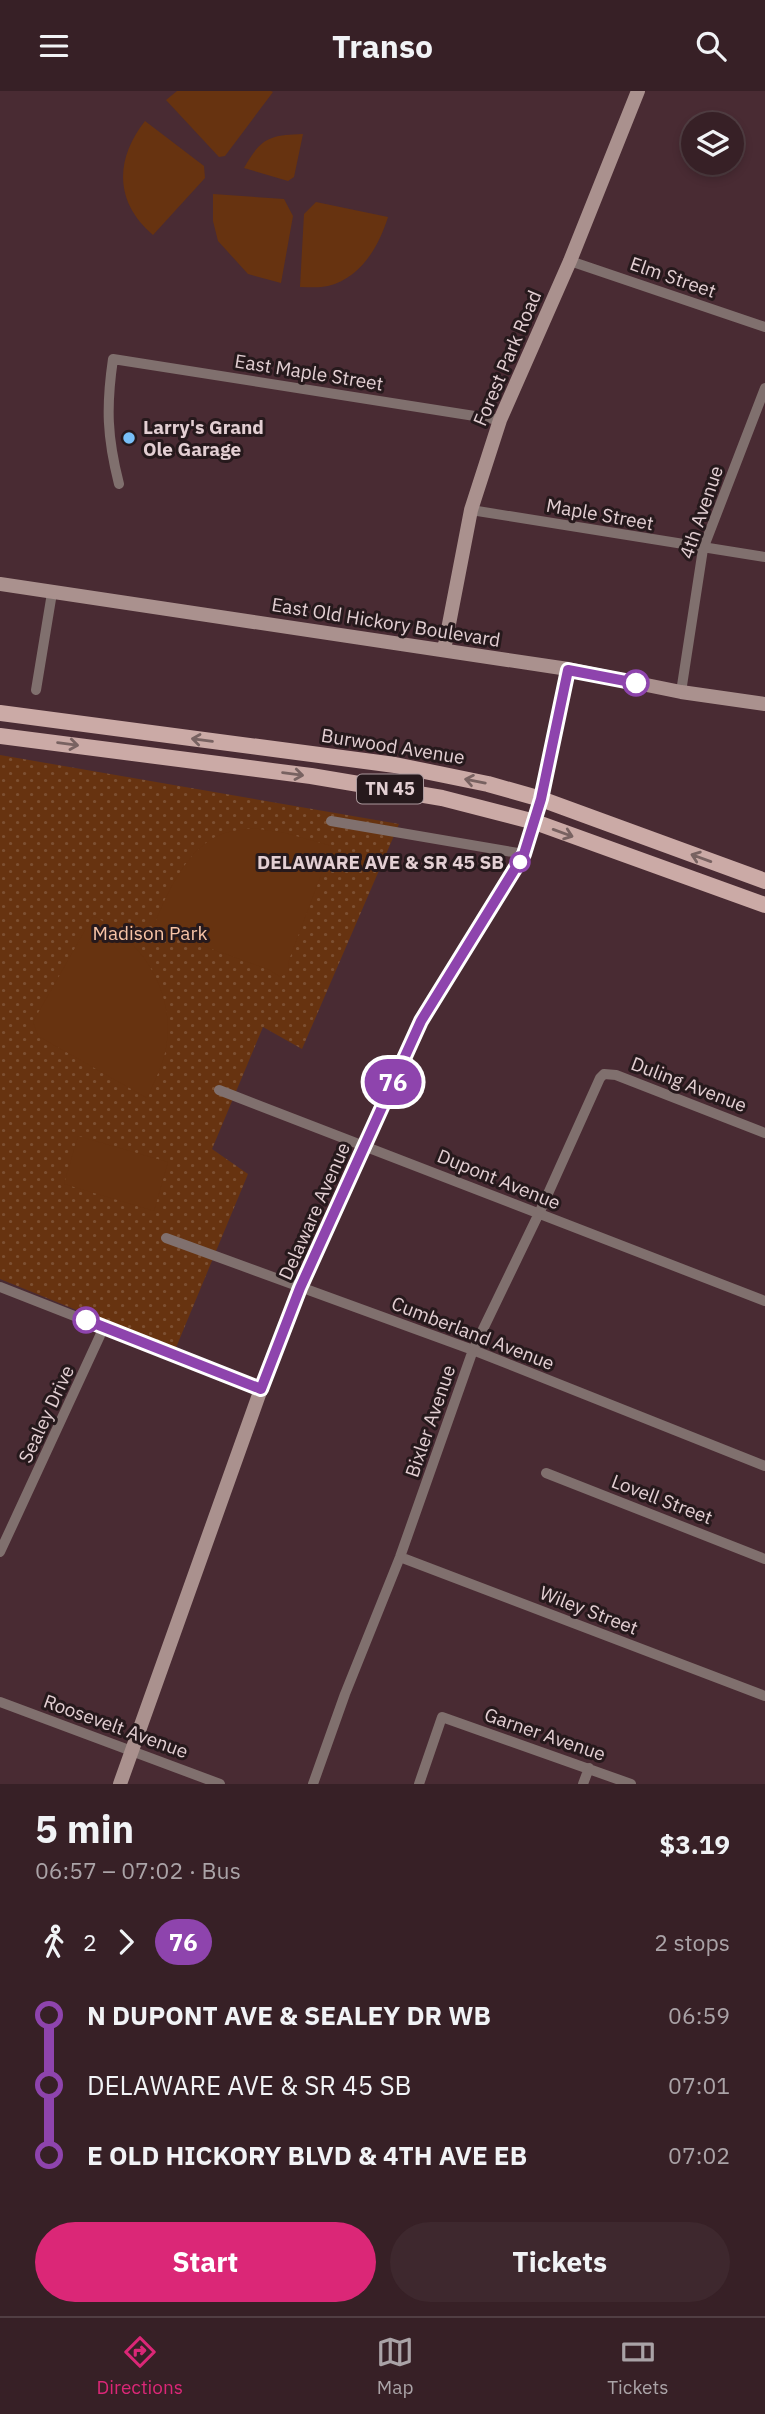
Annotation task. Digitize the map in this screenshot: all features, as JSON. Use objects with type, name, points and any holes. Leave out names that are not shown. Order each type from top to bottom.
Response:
[{"type":"main road","name":"Burwood Avenue","points":[[0,713],[395,765],[488,784],[541,799],[765,881]]},
{"type":"main road","name":"TN 45","points":[[0,736],[324,778],[442,798],[535,823],[765,905]]},
{"type":"street","name":"Forest Park Road","points":[[444,650],[471,510],[500,420],[570,261],[638,91]]},
{"type":"street","name":"Elm Street","points":[[570,261],[765,327]]},
{"type":"street","name":"East Maple Street","points":[[119,484],[109,438],[107,401],[113,359],[500,420]]},
{"type":"street","name":"4th Avenue","points":[[681,692],[703,549],[765,388]]},
{"type":"street","name":"Maple Street","points":[[471,510],[765,557]]},
{"type":"street","name":"East Old Hickory Boulevard","points":[[0,584],[444,650],[681,692],[765,704]]},
{"type":"street","points":[[36,690],[52,593]]},
{"type":"street","name":"Delaware Avenue","points":[[120,1784],[261,1389],[300,1288],[421,1021],[524,854],[541,799],[568,670]]},
{"type":"street","points":[[331,821],[524,854]]},
{"type":"street","name":"Duling Avenue","points":[[600,1078],[604,1075],[616,1075],[765,1133]]},
{"type":"street","name":"Bixler Avenue","points":[[313,1784],[345,1694],[401,1557],[473,1350],[600,1078]]},
{"type":"street","name":"Dupont Avenue","points":[[219,1090],[765,1301]]},
{"type":"street","name":"Cumberland Avenue","points":[[166,1238],[473,1350],[765,1467]]},
{"type":"street","points":[[0,1287],[261,1389]]},
{"type":"street","name":"Sealey Drive","points":[[0,1552],[104,1327]]},
{"type":"street","name":"Lovell Street","points":[[546,1473],[765,1559]]},
{"type":"street","name":"Wiley Street","points":[[401,1557],[765,1696]]},
{"type":"street","name":"Roosevelt Avenue","points":[[0,1702],[220,1784]]},
{"type":"street","name":"Garner Avenue","points":[[419,1784],[442,1717],[631,1784]]},
{"type":"street","points":[[583,1784],[589,1768]]},
{"type":"green space","points":[[177,91],[273,92],[225,156],[219,157],[166,100]]},
{"type":"green space","points":[[145,121],[204,166],[205,178],[153,235],[131,209],[123,180],[128,150]]},
{"type":"green space","points":[[303,134],[294,177],[288,181],[244,168],[256,150],[267,140]]},
{"type":"green space","points":[[213,194],[284,199],[293,216],[281,283],[248,274],[218,241],[213,221]]},
{"type":"green space","points":[[316,202],[388,217],[374,249],[350,276],[328,286],[300,287],[304,214]]},
{"type":"green space","name":"Madison Park","points":[[0,755],[399,824],[302,1049],[263,1027],[212,1149],[248,1174],[175,1350],[0,1279]]},
{"type":"green space","points":[[253,828],[285,833],[332,846],[289,960],[288,973],[280,977],[270,970],[153,928],[177,877],[194,854],[215,837]]},
{"type":"green space","points":[[93,916],[111,926],[140,953],[152,970],[166,1007],[166,1048],[147,1098],[38,1036],[33,1022]]},
{"type":"green space","points":[[78,1136],[168,1162],[154,1211],[64,1184]]},
{"type":"bus line","name":"76","points":[[86,1320],[261,1389],[300,1288],[421,1021],[524,854],[541,799],[568,670],[636,683]]},
{"type":"place","name":"Larry's Grand Ole Garage","points":[[129,438]]},
{"type":"place","name":"DELAWARE AVE & SR 45 SB","points":[[520,862]]}]
